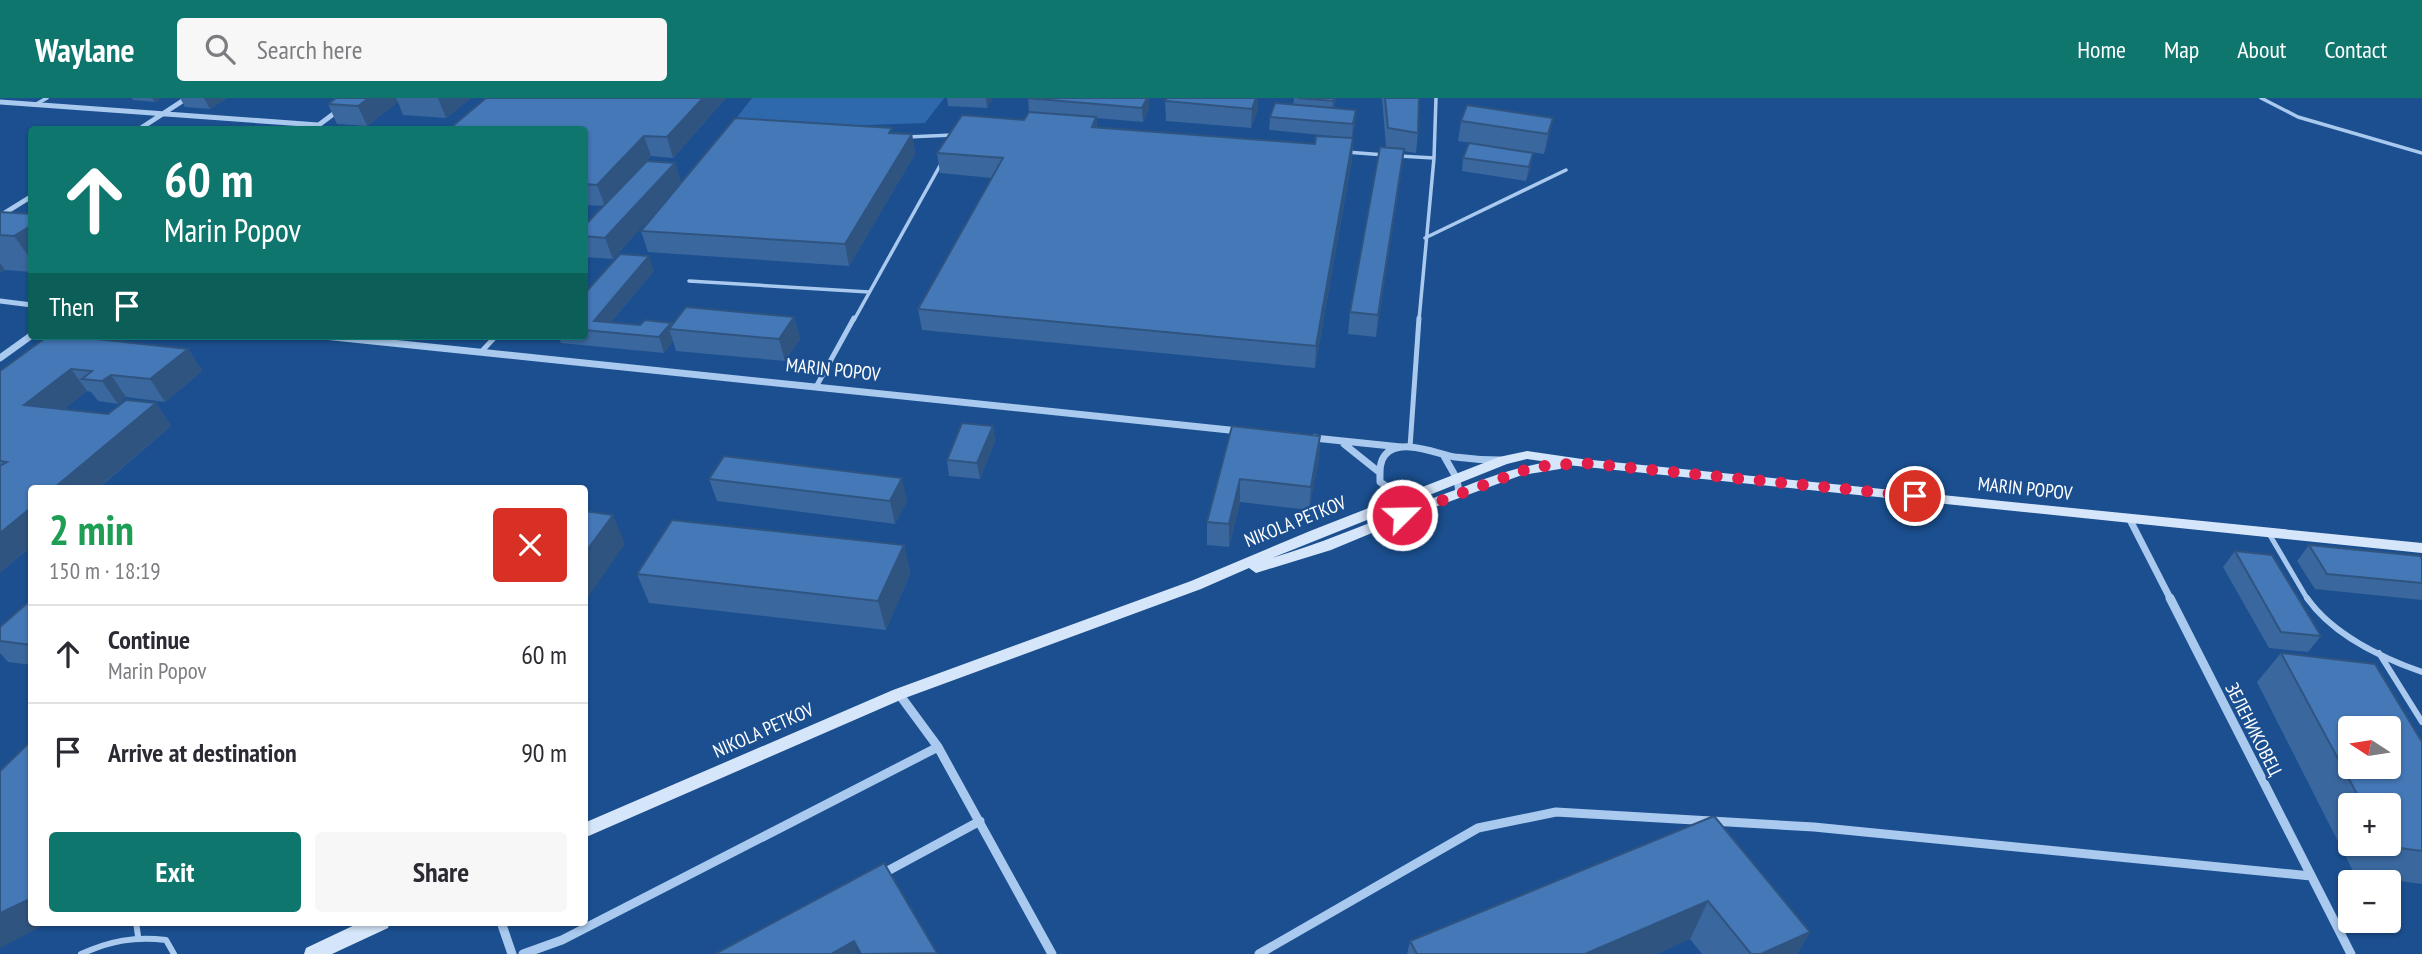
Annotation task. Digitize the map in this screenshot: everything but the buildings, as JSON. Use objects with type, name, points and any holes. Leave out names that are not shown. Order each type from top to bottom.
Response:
[{"type":"main road","name":"NIKOLA PETKOV","points":[[1196,585],[1326,547],[1427,505],[1504,460],[1527,455],[1583,463]]},
{"type":"main road","name":"NIKOLA PETKOV","points":[[588,829],[899,694],[1196,585],[1406,499],[1533,467],[1583,463]]},
{"type":"main road","name":"MARIN POPOV","points":[[1583,463],[2422,548]]},
{"type":"main road","points":[[313,954],[372,926]]},
{"type":"street","points":[[144,126],[187,98]]},
{"type":"street","points":[[0,102],[38,103],[160,116],[318,125],[347,105]]},
{"type":"street","points":[[0,216],[28,198]]},
{"type":"street","points":[[0,301],[28,304]]},
{"type":"street","points":[[0,358],[28,338]]},
{"type":"street","name":"MARIN POPOV","points":[[363,340],[1249,432]]},
{"type":"street","points":[[1299,437],[1504,460]]},
{"type":"street","points":[[1337,441],[1359,453],[1379,472]]},
{"type":"street","points":[[1405,447],[1384,457],[1379,472],[1380,482],[1406,499],[1427,505]]},
{"type":"street","points":[[1443,454],[1449,461],[1458,486]]},
{"type":"street","name":"ЗЕЛЕНИКОВЕЦ","points":[[2129,518],[2351,954]]},
{"type":"street","points":[[899,694],[939,747],[1052,954]]},
{"type":"street","points":[[523,954],[562,940],[939,747]]},
{"type":"street","points":[[1259,954],[1478,828],[1556,812],[1814,827],[2311,876]]},
{"type":"street","points":[[873,878],[980,821]]},
{"type":"street","points":[[502,926],[512,954]]},
{"type":"lane","points":[[38,103],[47,98]]},
{"type":"lane","points":[[1405,447],[1434,158],[1436,98]]},
{"type":"lane","points":[[2261,98],[2298,117],[2422,153]]},
{"type":"lane","points":[[905,138],[956,135],[950,147]]},
{"type":"lane","points":[[1344,152],[1434,158]]},
{"type":"lane","points":[[816,387],[943,159]]},
{"type":"lane","points":[[1425,238],[1566,170]]},
{"type":"lane","points":[[689,281],[869,292]]},
{"type":"lane","points":[[481,352],[492,340]]},
{"type":"lane","points":[[2268,532],[2312,606],[2340,629],[2378,652],[2422,672]]},
{"type":"lane","points":[[2378,652],[2422,722]]},
{"type":"lane","points":[[137,926],[138,936]]},
{"type":"lane","points":[[81,954],[109,940],[138,936],[166,940],[174,954]]},
{"type":"shaded area","points":[[752,98],[944,98],[925,123],[727,130]]},
{"type":"route","points":[[1402,515],[1533,467],[1583,463],[1915,496]]}]
